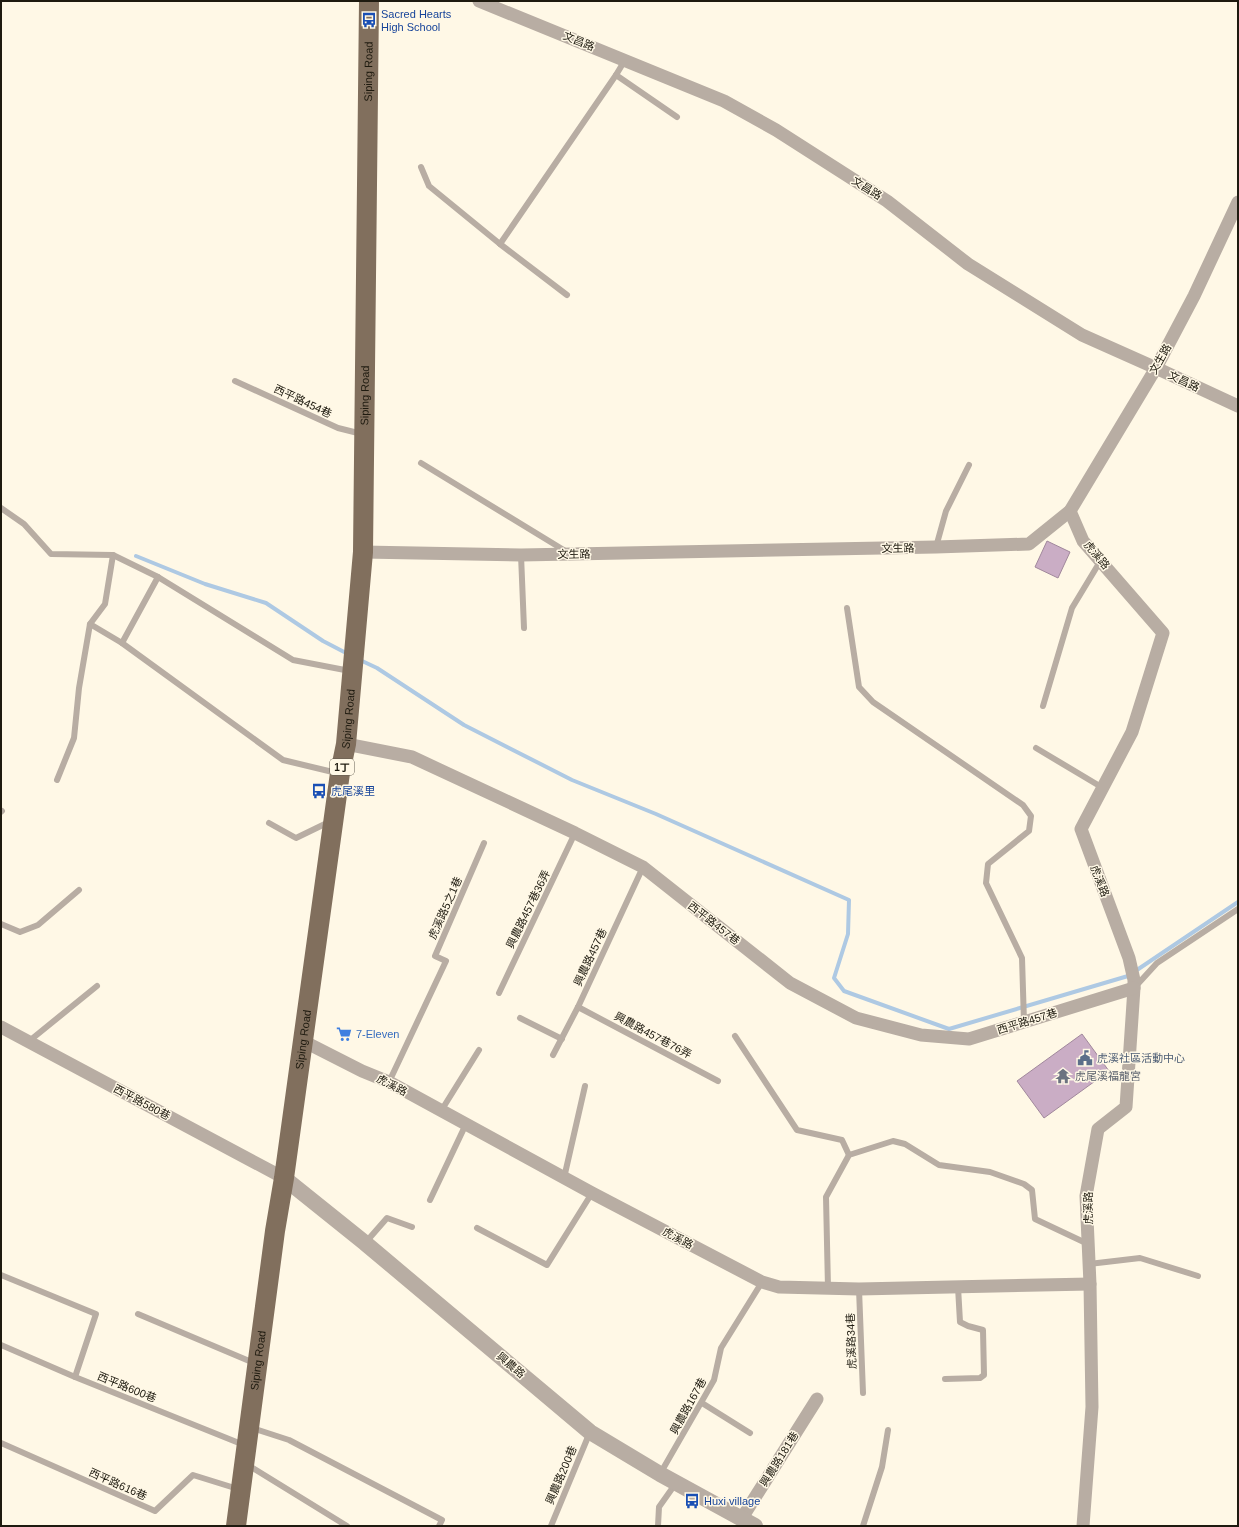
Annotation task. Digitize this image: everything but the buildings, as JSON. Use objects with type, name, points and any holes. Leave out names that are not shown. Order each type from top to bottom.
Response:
[{"type":"main road","name":"Siping Road","points":[[236,1526],[242,1490],[275,1231],[284,1178],[340,773],[346,744],[353,672],[363,552],[369,1]]},
{"type":"street","name":"文昌路","points":[[479,1],[724,101],[776,130],[887,201],[968,264],[1082,335],[1238,406]]},
{"type":"street","name":"文生路","points":[[363,552],[521,555],[1029,544],[1070,511],[1156,368],[1194,296],[1238,202]]},
{"type":"street","name":"虎溪路","points":[[1070,511],[1083,540],[1163,633],[1132,732],[1081,829],[1129,958],[1134,984],[1126,1107],[1098,1129],[1086,1196],[1090,1284],[1092,1408],[1083,1526]]},
{"type":"street","name":"西平路457巷","points":[[346,744],[412,757],[643,867],[790,983],[856,1018],[921,1035],[969,1039],[1116,993],[1134,984]]},
{"type":"street","name":"西平路580巷","points":[[1,1027],[284,1178]]},
{"type":"street","name":"虎溪路","points":[[303,1041],[362,1071],[389,1082],[564,1178],[762,1282],[779,1287],[859,1289],[1090,1284]]},
{"type":"street","name":"興農路","points":[[284,1178],[365,1243],[590,1432],[660,1474],[749,1522]]},
{"type":"street","name":"興農路181巷","points":[[749,1522],[817,1399]]},
{"type":"lane","points":[[500,244],[625,60]]},
{"type":"lane","points":[[616,75],[677,117]]},
{"type":"lane","points":[[421,167],[429,186],[500,244],[567,295]]},
{"type":"lane","name":"西平路454巷","points":[[235,382],[338,428],[364,435]]},
{"type":"lane","points":[[421,463],[571,554]]},
{"type":"lane","points":[[936,547],[946,511],[969,465]]},
{"type":"lane","points":[[1,508],[24,524],[51,554],[113,555],[158,577],[293,660],[353,672]]},
{"type":"lane","points":[[57,780],[74,738],[79,688],[90,624],[106,604],[113,555]]},
{"type":"lane","points":[[521,555],[524,628]]},
{"type":"lane","points":[[1043,706],[1072,608],[1101,560]]},
{"type":"lane","points":[[122,643],[158,577]]},
{"type":"lane","points":[[846,608],[859,687],[873,702],[1023,805],[1031,816],[1029,831],[988,864],[986,883],[1022,958],[1024,1022]]},
{"type":"lane","points":[[90,624],[122,643],[283,760],[340,773]]},
{"type":"lane","points":[[1036,748],[1103,788]]},
{"type":"lane","points":[[269,823],[296,838],[334,819]]},
{"type":"lane","name":"興農路457巷36弄","points":[[499,993],[575,834]]},
{"type":"lane","name":"虎溪路5之1巷","points":[[389,1082],[446,961],[435,956],[484,843]]},
{"type":"lane","name":"興農路457巷","points":[[553,1056],[578,1007],[643,867]]},
{"type":"lane","points":[[1,924],[20,932],[38,926],[79,890]]},
{"type":"lane","points":[[1134,984],[1157,963],[1238,909]]},
{"type":"lane","points":[[28,1042],[96,986]]},
{"type":"lane","name":"興農路457巷76弄","points":[[578,1007],[718,1081]]},
{"type":"lane","points":[[520,1018],[562,1039]]},
{"type":"lane","points":[[735,1036],[797,1130],[842,1140],[849,1155]]},
{"type":"lane","points":[[441,1111],[479,1050]]},
{"type":"lane","points":[[564,1178],[585,1086]]},
{"type":"lane","points":[[430,1200],[466,1124]]},
{"type":"lane","points":[[828,1288],[826,1197],[849,1155],[893,1140],[905,1144],[939,1165],[990,1172],[1024,1184],[1032,1190],[1035,1219],[1088,1244]]},
{"type":"lane","points":[[477,1228],[547,1265],[592,1193]]},
{"type":"lane","points":[[365,1243],[387,1218],[412,1227]]},
{"type":"lane","points":[[1089,1264],[1140,1258],[1198,1276]]},
{"type":"lane","points":[[1,1275],[96,1314],[75,1377]]},
{"type":"lane","name":"興農路167巷","points":[[660,1474],[714,1380],[721,1348],[762,1282]]},
{"type":"lane","points":[[945,1379],[980,1378],[984,1375],[983,1330],[960,1322],[958,1287]]},
{"type":"lane","name":"虎溪路34巷","points":[[859,1289],[863,1393]]},
{"type":"lane","points":[[138,1314],[258,1365]]},
{"type":"lane","name":"西平路600巷","points":[[1,1345],[75,1377],[247,1445]]},
{"type":"lane","points":[[702,1403],[750,1433]]},
{"type":"lane","points":[[863,1526],[882,1467],[888,1430]]},
{"type":"lane","name":"興農路200巷","points":[[551,1526],[590,1432]]},
{"type":"lane","points":[[247,1445],[289,1440],[442,1520],[439,1526]]},
{"type":"lane","name":"西平路616巷","points":[[1,1443],[155,1511],[193,1475],[242,1490]]},
{"type":"lane","points":[[247,1445],[347,1526]]},
{"type":"lane","points":[[658,1526],[659,1507],[676,1483]]},
{"type":"waterway","points":[[136,556],[205,584],[266,603],[323,641],[348,654]]},
{"type":"waterway","points":[[360,660],[377,668],[464,725],[572,780],[656,814],[849,900],[848,934],[834,978],[844,991],[949,1029],[1128,976],[1238,902]]},
{"type":"place","name":"Sacred Hearts High School","points":[[369,20]]},
{"type":"place","name":"虎尾溪里","points":[[319,791]]},
{"type":"place","name":"7-Eleven","points":[[344,1034]]},
{"type":"place","name":"虎溪社區活動中心","points":[[1085,1058]]},
{"type":"place","name":"虎尾溪福龍宮","points":[[1063,1076]]},
{"type":"place","name":"Huxi village","points":[[692,1501]]}]
